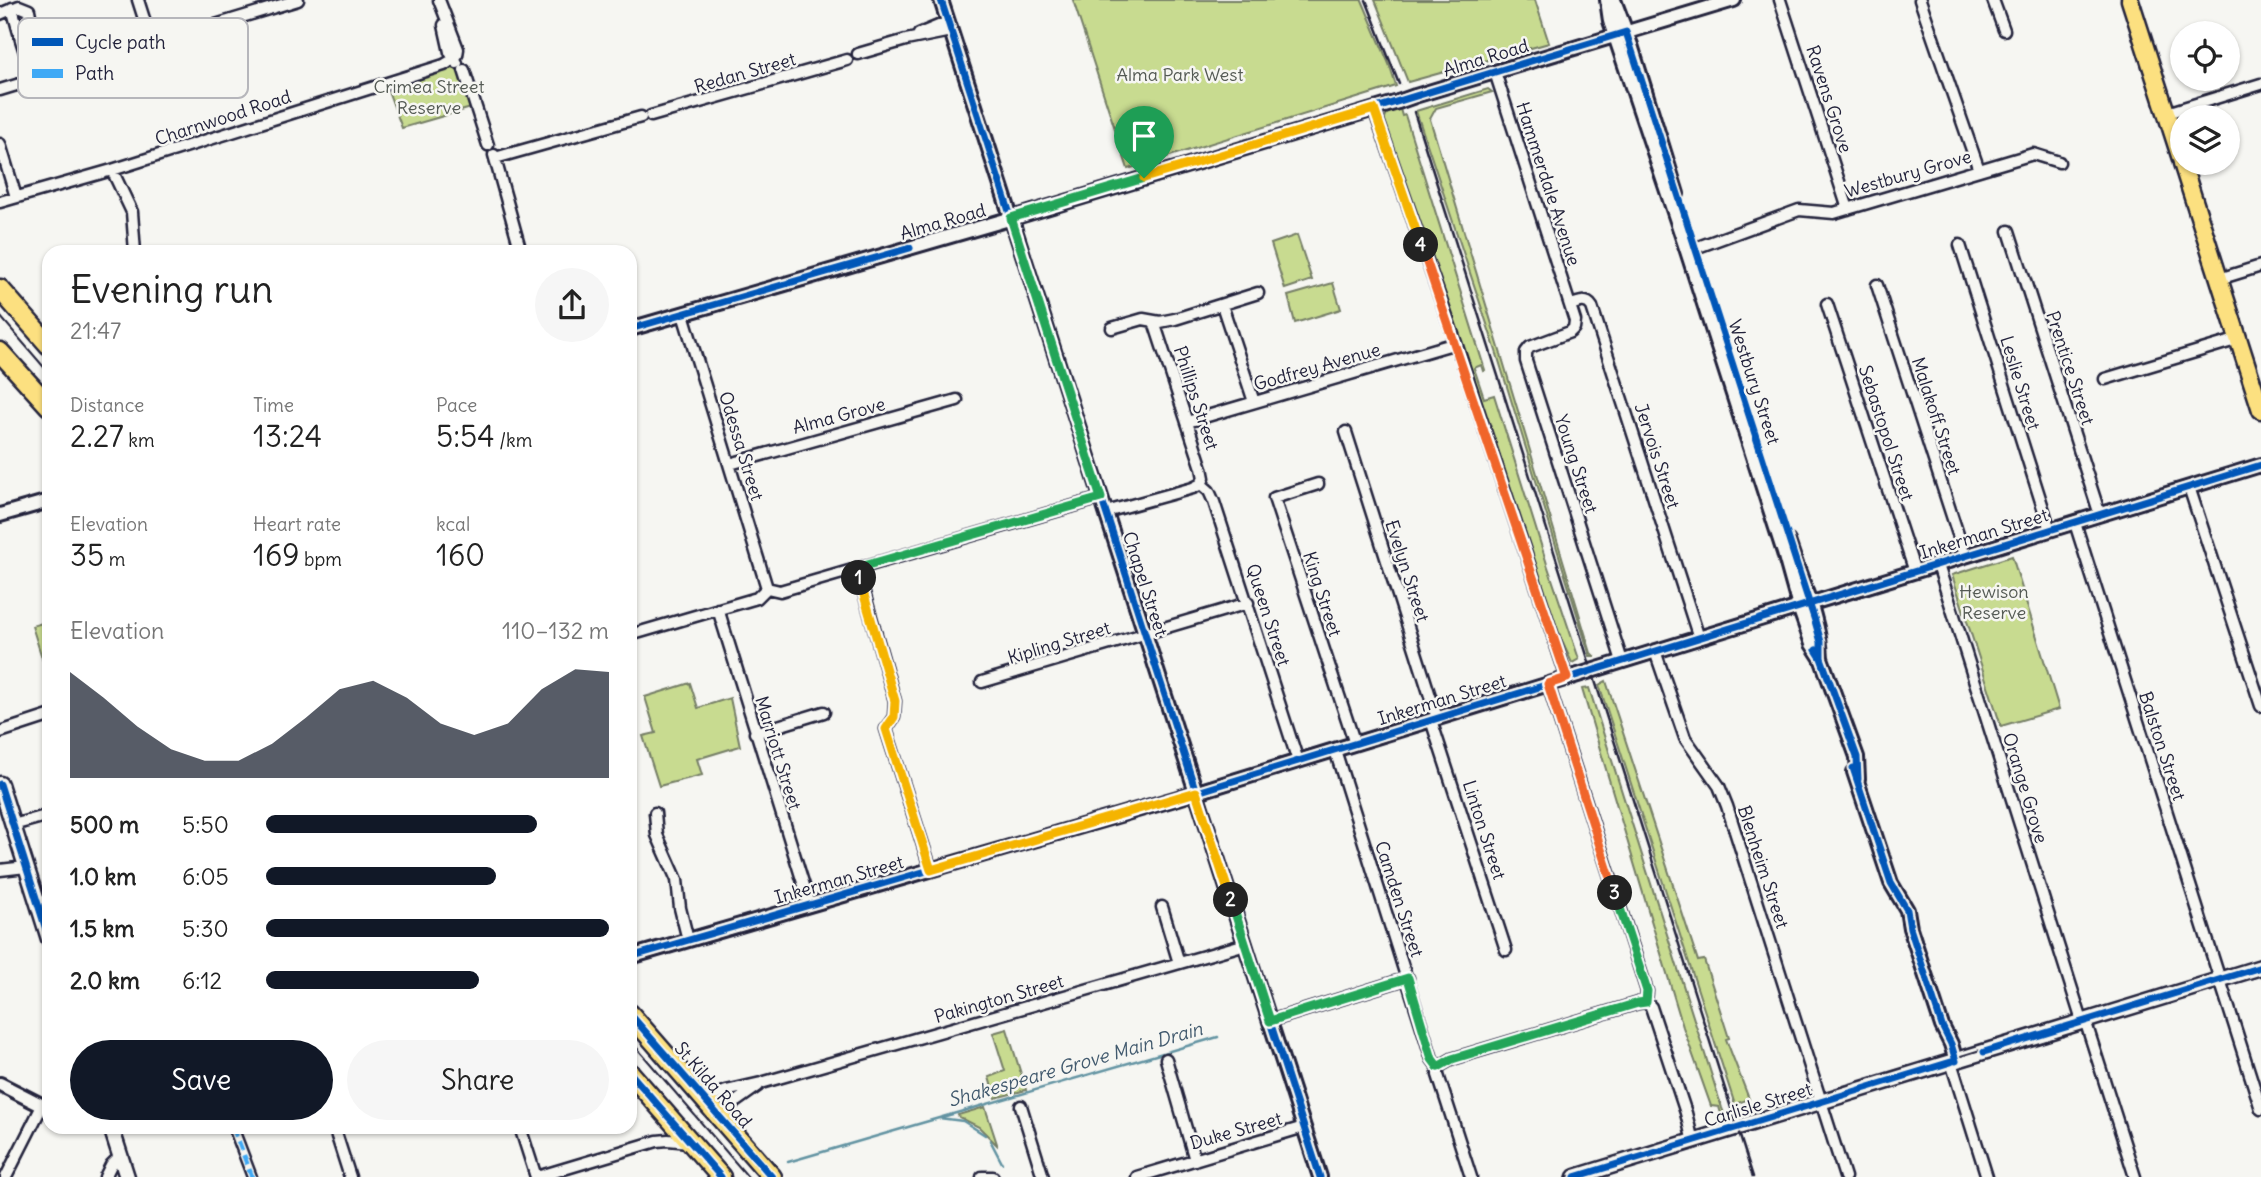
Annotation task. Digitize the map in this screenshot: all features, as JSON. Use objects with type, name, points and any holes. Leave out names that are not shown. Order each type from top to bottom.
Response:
[{"type":"highway","points":[[0,289],[42,337]]},
{"type":"highway","points":[[0,352],[42,398]]},
{"type":"highway","name":"St Kilda Road","points":[[637,1022],[772,1177]]},
{"type":"highway","points":[[637,1081],[721,1177]]},
{"type":"main road","points":[[2130,0],[2170,125]]},
{"type":"main road","points":[[2186,175],[2261,410]]},
{"type":"main road","points":[[0,784],[42,917]]},
{"type":"main road","name":"Carlisle Street","points":[[1575,1177],[2261,967]]},
{"type":"main road","points":[[113,1134],[127,1177]]},
{"type":"street","points":[[138,0],[144,18]]},
{"type":"street","points":[[234,18],[298,0]]},
{"type":"street","points":[[439,0],[458,49],[459,65],[492,152],[492,164],[519,245]]},
{"type":"street","name":"Chapel Street","points":[[941,0],[1320,1177]]},
{"type":"street","name":"Westbury Street","points":[[1607,0],[1610,21],[1620,34]]},
{"type":"street","name":"Westbury Street","points":[[1614,0],[1620,34],[1804,606],[1821,642],[1821,658],[1849,741],[1853,767],[1891,883],[1907,910],[1910,929],[1942,1026],[1951,1044],[1952,1062]]},
{"type":"street","name":"Alma Road","points":[[637,328],[1734,0]]},
{"type":"street","name":"Ravens Grove","points":[[1780,0],[1848,209]]},
{"type":"street","points":[[1920,0],[1979,170]]},
{"type":"street","points":[[1993,0],[2004,30]]},
{"type":"street","points":[[0,14],[23,6],[30,12],[31,18]]},
{"type":"street","points":[[12,8],[18,29]]},
{"type":"street","points":[[858,54],[950,27]]},
{"type":"street","name":"Redan Street","points":[[492,152],[646,116],[847,60]]},
{"type":"street","name":"Charnwood Road","points":[[0,202],[112,170],[444,65],[459,65]]},
{"type":"street","name":"Hammerdale Avenue","points":[[1495,72],[1571,305]]},
{"type":"street","points":[[2166,113],[2261,84]]},
{"type":"street","points":[[0,90],[18,85]]},
{"type":"street","points":[[1374,109],[1456,343],[1567,678]]},
{"type":"street","points":[[0,144],[16,197]]},
{"type":"street","name":"Westbury Grove","points":[[1690,250],[1799,210],[1834,213],[2033,154],[2059,162]]},
{"type":"street","points":[[112,170],[132,212],[134,245]]},
{"type":"street","name":"Prentice Street","points":[[2009,231],[2100,515]]},
{"type":"street","name":"Leslie Street","points":[[1960,245],[2050,530]]},
{"type":"street","points":[[2219,279],[2261,266]]},
{"type":"street","name":"Malakoff Street","points":[[1877,285],[1965,556]]},
{"type":"street","points":[[1112,328],[1143,320],[1167,321],[1258,293]]},
{"type":"street","name":"Jervois Street","points":[[1571,305],[1588,302],[1592,307],[1699,638]]},
{"type":"street","points":[[1222,304],[1254,402]]},
{"type":"street","name":"Sebastopol Street","points":[[1827,304],[1914,572]]},
{"type":"street","name":"Young Street","points":[[1571,305],[1576,321],[1573,330],[1530,347],[1525,356],[1622,661]]},
{"type":"street","name":"Odessa Street","points":[[683,314],[766,588]]},
{"type":"street","name":"Phillips Street","points":[[1154,321],[1204,474],[1201,484]]},
{"type":"street","points":[[2105,379],[2239,339]]},
{"type":"street","name":"Godfrey Avenue","points":[[1187,422],[1456,343]]},
{"type":"street","name":"Alma Grove","points":[[730,464],[957,400]]},
{"type":"street","name":"Evelyn Street","points":[[1346,432],[1434,719]]},
{"type":"street","name":"Inkerman Street","points":[[637,955],[1196,792],[2261,465]]},
{"type":"street","points":[[1106,513],[1201,484]]},
{"type":"street","name":"Queen Street","points":[[1201,484],[1209,491],[1214,502],[1298,761]]},
{"type":"street","name":"King Street","points":[[1318,484],[1274,498],[1355,744]]},
{"type":"street","points":[[2189,487],[2261,706]]},
{"type":"street","points":[[637,633],[757,598],[766,588],[780,591],[1101,498]]},
{"type":"street","points":[[0,515],[42,503]]},
{"type":"street","name":"Balston Street","points":[[2075,523],[2261,1109]]},
{"type":"street","name":"Orange Grove","points":[[1938,565],[2135,1177]]},
{"type":"street","points":[[857,568],[895,701],[894,717],[886,729],[931,870]]},
{"type":"street","name":"Kipling Street","points":[[982,682],[1248,603]]},
{"type":"street","name":"Marriott Street","points":[[718,610],[810,905]]},
{"type":"street","name":"Blenheim Street","points":[[1655,651],[1685,738],[1719,786],[1727,806],[1845,1177]]},
{"type":"street","points":[[1548,684],[1693,1142]]},
{"type":"street","points":[[755,733],[824,712]]},
{"type":"street","points":[[0,732],[42,718]]},
{"type":"street","name":"Linton Street","points":[[1434,719],[1506,950]]},
{"type":"street","name":"Camden Street","points":[[1335,750],[1471,1177]]},
{"type":"street","points":[[655,813],[658,841],[677,880],[688,940]]},
{"type":"street","points":[[13,825],[42,817]]},
{"type":"street","points":[[0,870],[26,866]]},
{"type":"street","points":[[1162,907],[1179,963]]},
{"type":"street","name":"Pakington Street","points":[[704,1101],[726,1091],[1246,944]]},
{"type":"street","points":[[1270,1021],[1408,978]]},
{"type":"street","points":[[1438,1067],[1452,1059],[1638,1003],[1647,1003]]},
{"type":"street","points":[[1166,1059],[1195,1160]]},
{"type":"street","points":[[1952,1062],[1987,1177]]},
{"type":"street","name":"Pakington Street","points":[[722,1120],[734,1103],[761,1083]]},
{"type":"street","points":[[0,1084],[42,1105]]},
{"type":"street","points":[[1021,1105],[1044,1177]]},
{"type":"street","points":[[6,1177],[42,1112]]},
{"type":"street","points":[[657,1141],[666,1133],[670,1118]]},
{"type":"street","name":"Duke Street","points":[[1137,1177],[1304,1128]]},
{"type":"street","points":[[236,1134],[252,1177]]},
{"type":"street","points":[[336,1134],[350,1177]]},
{"type":"street","points":[[522,1134],[537,1177],[657,1141],[691,1143]]},
{"type":"street","points":[[105,1177],[120,1156]]},
{"type":"street","points":[[982,1177],[993,1177]]},
{"type":"green space","name":"Alma Park West","points":[[1073,0],[1362,0],[1396,86],[1128,169]]},
{"type":"green space","points":[[1375,0],[1535,0],[1549,43],[1408,82]]},
{"type":"green space","name":"Crimea Street Reserve","points":[[454,68],[460,73],[471,108],[402,128],[387,88]]},
{"type":"green space","points":[[1488,89],[1492,92],[1436,108],[1430,119],[1594,656],[1590,656],[1496,351],[1416,111]]},
{"type":"green space","points":[[1400,109],[1402,116],[1405,115],[1485,370],[1483,371],[1481,365],[1474,368],[1484,398],[1494,395],[1579,659],[1572,663],[1555,626],[1384,120],[1387,113]]},
{"type":"green space","points":[[1297,235],[1312,280],[1285,289],[1271,244]]},
{"type":"green space","points":[[1333,283],[1341,309],[1295,323],[1288,296]]},
{"type":"green space","name":"Hewison Reserve","points":[[2012,556],[2059,709],[2001,726],[1952,575]]},
{"type":"green space","points":[[42,623],[42,658],[32,626]]},
{"type":"green space","points":[[1606,681],[1698,961],[1704,960],[1729,1038],[1726,1039],[1749,1099],[1738,1103],[1736,1108],[1599,685]]},
{"type":"green space","points":[[690,683],[698,708],[730,698],[740,746],[697,759],[702,775],[659,786],[643,736],[656,733],[645,697]]},
{"type":"green space","points":[[1589,688],[1725,1116],[1722,1117],[1719,1107],[1711,1106],[1683,1027],[1582,689]]},
{"type":"green space","points":[[1007,1029],[1026,1090],[995,1098],[989,1077],[1005,1071],[993,1033]]},
{"type":"green space","points":[[985,1107],[997,1145],[979,1127],[958,1115]]},
{"type":"waterway","name":"Shakespeare Grove Main Drain","points":[[939,1118],[1218,1037]]},
{"type":"waterway","name":"Shakespeare Grove Main Drain","points":[[788,1162],[939,1118],[963,1121],[985,1135]]},
{"type":"waterway","points":[[990,1140],[1002,1163]]},
{"type":"tram line","points":[[938,0],[1318,1177]]},
{"type":"tram line","points":[[0,316],[42,365]]},
{"type":"tram line","points":[[1566,1177],[2261,964]]},
{"type":"tram line","points":[[637,1048],[748,1177]]},
{"type":"railway","points":[[1366,0],[1399,84]]},
{"type":"railway","points":[[1414,112],[1753,1177]]},
{"type":"marked path","points":[[236,1134],[252,1177]]},
{"type":"cycle path","points":[[941,0],[1320,1177]]},
{"type":"cycle path","points":[[1110,189],[1626,32],[1815,621],[1821,642],[1821,658]]},
{"type":"cycle path","points":[[637,327],[910,248]]},
{"type":"cycle path","points":[[637,955],[1178,798],[2261,465]]},
{"type":"cycle path","points":[[1816,650],[1857,757],[1858,779]]},
{"type":"cycle path","points":[[1853,768],[1891,883],[1907,910],[1910,928],[1956,1061]]},
{"type":"cycle path","points":[[0,784],[42,917]]},
{"type":"cycle path","points":[[1984,1052],[2261,967]]},
{"type":"cycle path","points":[[637,1022],[772,1177]]},
{"type":"cycle path","points":[[1575,1177],[1951,1062]]},
{"type":"cycle path","points":[[637,1081],[721,1177]]},
{"type":"route","points":[[1374,109],[1551,625],[1567,678],[1548,684],[1647,991],[1646,1002],[1452,1059],[1438,1067],[1432,1059],[1408,978],[1270,1021],[1196,792],[931,870],[886,729],[894,717],[895,701],[857,568],[1101,498],[1011,218],[1144,178],[1374,109]]}]
